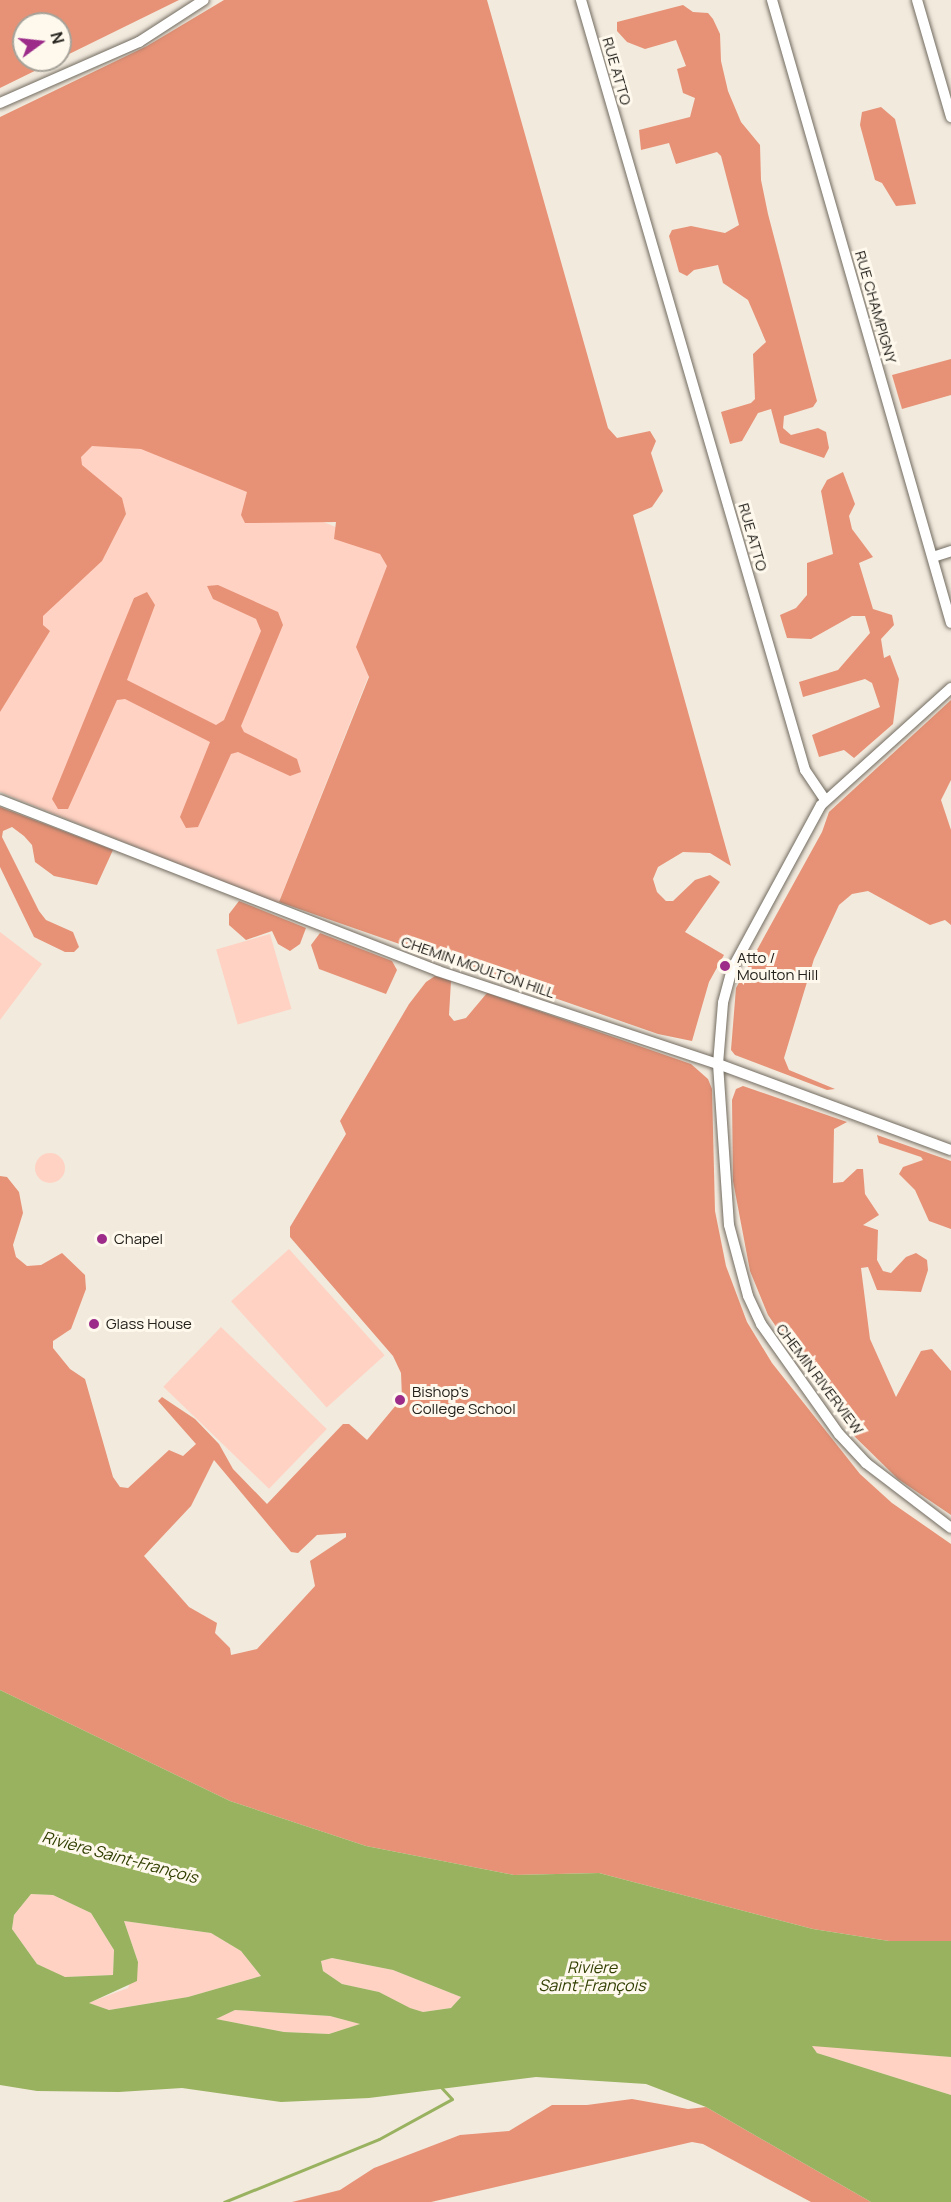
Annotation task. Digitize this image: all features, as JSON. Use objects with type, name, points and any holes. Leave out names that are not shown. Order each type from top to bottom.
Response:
[{"type":"street","points":[[0,103],[139,42],[204,0]]},
{"type":"street","name":"RUE ATTO","points":[[581,0],[805,770],[825,800]]},
{"type":"street","name":"RUE CHAMPIGNY","points":[[772,0],[951,623]]},
{"type":"street","points":[[917,0],[951,117]]},
{"type":"street","points":[[933,557],[951,551]]},
{"type":"street","points":[[718,1064],[723,1003],[732,969],[825,800],[951,688]]},
{"type":"street","name":"CHEMIN MOULTON HILL","points":[[0,801],[438,971],[718,1064],[951,1150]]},
{"type":"street","name":"CHEMIN RIVERVIEW","points":[[718,1064],[729,1225],[748,1296],[761,1324],[839,1434],[866,1463],[951,1528]]},
{"type":"shaded area","points":[[0,0],[179,0],[72,53],[72,12],[12,12],[12,72],[33,72],[0,88]]},
{"type":"shaded area","points":[[224,0],[487,0],[608,428],[617,438],[650,431],[656,441],[651,453],[663,491],[652,507],[633,515],[731,866],[710,853],[683,852],[658,867],[653,879],[657,892],[666,901],[673,901],[695,880],[710,875],[720,882],[685,932],[724,955],[709,982],[692,1041],[658,1034],[279,902],[369,677],[356,647],[387,566],[380,554],[334,539],[336,522],[245,523],[241,515],[247,492],[141,449],[92,446],[81,457],[82,465],[122,498],[126,514],[102,561],[43,616],[43,625],[50,631],[0,712],[0,117],[147,46]]},
{"type":"shaded area","points":[[683,5],[693,12],[708,13],[713,19],[720,34],[721,61],[728,91],[741,122],[760,145],[761,180],[768,214],[817,401],[813,407],[784,416],[783,428],[791,435],[818,428],[826,432],[829,448],[824,458],[780,443],[771,409],[758,413],[742,441],[730,444],[721,412],[751,403],[755,399],[753,354],[766,342],[748,300],[723,283],[718,265],[694,270],[687,276],[679,272],[669,236],[672,230],[691,226],[725,233],[739,225],[721,156],[717,152],[676,164],[669,143],[641,150],[639,130],[690,117],[695,98],[683,93],[677,69],[686,66],[676,40],[645,49],[627,42],[617,31],[617,22]]},
{"type":"shaded area","points":[[881,107],[895,119],[916,204],[896,206],[882,183],[875,180],[860,125],[862,112]]},
{"type":"shaded area","points":[[951,359],[951,395],[902,409],[892,375]]},
{"type":"shaded area","points":[[83,425],[415,559],[278,904],[0,792],[0,633]]},
{"type":"shaded area","points":[[843,472],[855,504],[849,516],[852,529],[873,557],[859,563],[873,609],[892,615],[894,625],[881,639],[884,658],[890,655],[899,679],[893,724],[854,758],[844,750],[819,757],[812,735],[880,707],[872,683],[865,679],[803,697],[799,682],[838,670],[870,633],[865,616],[852,616],[811,639],[787,638],[780,615],[796,608],[807,595],[807,563],[833,554],[821,491],[827,480]]},
{"type":"shaded area","points":[[218,585],[278,612],[283,625],[241,726],[244,732],[297,759],[301,772],[290,776],[238,752],[231,754],[198,827],[186,828],[180,817],[210,742],[125,699],[117,700],[68,809],[58,809],[52,799],[134,598],[147,592],[155,605],[127,680],[216,725],[224,720],[261,631],[256,619],[213,599],[207,586]]},
{"type":"shaded area","points":[[951,700],[951,780],[941,800],[951,830],[951,925],[945,920],[930,925],[868,891],[852,894],[839,905],[814,959],[784,1058],[789,1070],[835,1089],[827,1090],[735,1055],[731,1050],[736,988],[822,832],[829,812]]},
{"type":"shaded area","points":[[0,807],[113,850],[97,885],[54,876],[35,862],[32,845],[24,836],[12,827],[3,831],[2,837],[39,911],[46,920],[73,932],[79,947],[74,952],[65,952],[34,937],[0,867]]},
{"type":"shaded area","points":[[239,901],[306,928],[300,944],[290,951],[278,944],[272,931],[246,940],[229,925],[229,914]]},
{"type":"shaded area","points":[[0,932],[42,964],[0,1020]]},
{"type":"shaded area","points":[[320,933],[392,961],[397,970],[386,994],[319,969],[311,945]]},
{"type":"shaded area","points":[[270,934],[291,1009],[238,1024],[216,949]]},
{"type":"shaded area","name":"Bishop's College School","points":[[435,976],[451,981],[449,1015],[454,1021],[466,1018],[487,993],[691,1064],[708,1079],[712,1089],[715,1211],[726,1266],[747,1322],[772,1363],[860,1474],[892,1503],[951,1544],[951,1941],[889,1941],[813,1929],[599,1873],[514,1875],[366,1846],[230,1801],[0,1690],[0,1176],[7,1177],[19,1192],[23,1213],[13,1245],[16,1257],[27,1266],[41,1265],[62,1253],[85,1275],[86,1289],[71,1329],[53,1341],[53,1348],[70,1369],[85,1379],[113,1477],[120,1487],[128,1488],[169,1450],[183,1456],[196,1444],[158,1401],[162,1397],[195,1419],[219,1444],[233,1469],[267,1504],[343,1424],[349,1424],[367,1440],[402,1398],[401,1373],[393,1356],[290,1237],[290,1227],[346,1134],[340,1121],[409,1004],[426,982]],"holes":[[[214,1460],[291,1552],[298,1553],[317,1535],[346,1533],[346,1537],[310,1561],[315,1586],[257,1649],[231,1655],[230,1648],[215,1633],[217,1623],[189,1607],[144,1556],[191,1506]]]},
{"type":"shaded area","points":[[743,1086],[847,1122],[834,1129],[833,1183],[843,1182],[857,1169],[863,1169],[865,1194],[879,1215],[863,1225],[878,1230],[877,1260],[883,1271],[891,1273],[906,1257],[916,1253],[927,1260],[928,1270],[921,1292],[877,1290],[868,1267],[861,1268],[870,1339],[896,1397],[921,1351],[932,1349],[951,1371],[951,1515],[898,1479],[847,1429],[768,1315],[750,1271],[733,1181],[732,1100],[736,1089]]},
{"type":"shaded area","points":[[877,1135],[951,1161],[951,1229],[929,1221],[915,1190],[899,1174],[903,1167],[923,1160],[921,1157],[879,1143]]},
{"type":"shaded area","points":[[50,1153],[60,1158],[65,1168],[60,1178],[50,1183],[40,1178],[35,1168],[40,1158]]},
{"type":"shaded area","points":[[289,1249],[385,1355],[327,1407],[231,1301]]},
{"type":"shaded area","points":[[221,1327],[327,1429],[269,1489],[163,1387]]},
{"type":"shaded area","points":[[31,1894],[53,1895],[91,1913],[114,1950],[113,1975],[64,1977],[37,1964],[12,1929],[14,1915]]},
{"type":"shaded area","points":[[124,1921],[211,1933],[241,1951],[261,1976],[188,1997],[109,2010],[88,2003],[128,1988],[138,1962]]},
{"type":"shaded area","points":[[332,1958],[393,1970],[461,1997],[451,2008],[423,2012],[409,2008],[379,1992],[342,1984],[323,1971],[321,1961]]},
{"type":"shaded area","points":[[235,2010],[330,2016],[361,2024],[329,2034],[284,2032],[215,2019]]},
{"type":"shaded area","points":[[811,2045],[951,2057],[951,2095],[817,2053]]},
{"type":"shaded area","points":[[632,2099],[688,2109],[706,2107],[871,2202],[811,2202],[703,2144],[692,2142],[431,2202],[292,2202],[340,2190],[374,2168],[460,2135],[509,2131],[552,2105],[587,2105]]},
{"type":"water","name":"Rivière Saint-François","points":[[0,1690],[230,1801],[366,1846],[514,1875],[599,1873],[813,1929],[889,1941],[951,1941],[951,2057],[812,2046],[817,2053],[951,2095],[951,2202],[871,2202],[706,2107],[646,2084],[536,2077],[369,2098],[281,2102],[182,2088],[119,2092],[37,2091],[0,2085]],"holes":[[[31,1894],[53,1895],[91,1913],[114,1950],[113,1975],[65,1977],[37,1964],[12,1929],[14,1915]],[[124,1921],[211,1933],[241,1951],[261,1976],[188,1997],[109,2010],[89,2003],[137,1981],[138,1962]],[[332,1958],[393,1970],[461,1997],[451,2008],[423,2012],[379,1992],[342,1984],[323,1971],[321,1961]],[[235,2010],[330,2016],[360,2024],[329,2034],[284,2032],[216,2019]]]},
{"type":"waterway","points":[[224,2202],[379,2139],[452,2099],[440,2086]]},
{"type":"place","name":"Atto / Moulton Hill","points":[[725,966]]},
{"type":"place","name":"Chapel","points":[[102,1239]]},
{"type":"place","name":"Glass House","points":[[94,1324]]},
{"type":"place","name":"Bishop's College School","points":[[400,1400]]}]
